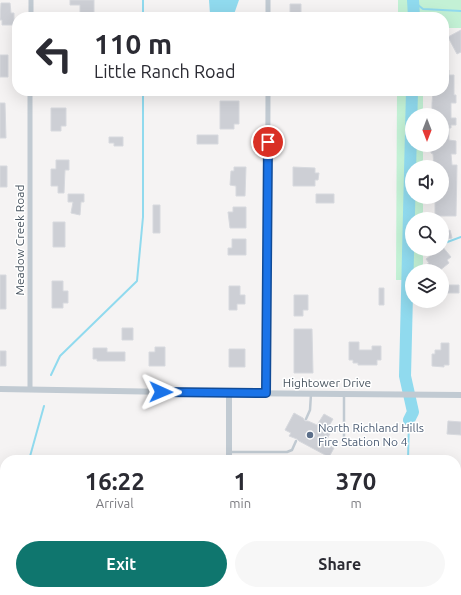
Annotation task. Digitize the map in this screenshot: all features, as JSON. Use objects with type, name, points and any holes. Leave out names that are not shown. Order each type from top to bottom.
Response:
[{"type":"street","points":[[30,12],[31,0]]},
{"type":"street","points":[[268,0],[268,12]]},
{"type":"street","name":"Meadow Creek Road","points":[[30,96],[30,390]]},
{"type":"street","points":[[266,393],[268,96]]},
{"type":"street","name":"Hightower Drive","points":[[0,389],[461,395]]},
{"type":"street","points":[[229,393],[229,452]]},
{"type":"lane","points":[[306,419],[310,410],[311,394]]},
{"type":"lane","points":[[344,394],[344,441]]},
{"type":"lane","points":[[229,452],[287,452],[292,450],[296,442]]},
{"type":"green space","points":[[398,0],[461,0],[461,28],[449,28],[449,12],[398,12]]},
{"type":"green space","points":[[397,96],[423,96],[423,108],[405,108],[405,152],[423,152],[423,160],[405,160],[405,204],[423,204],[423,212],[405,212],[405,256],[423,256],[423,264],[405,264],[405,280],[396,280]]},
{"type":"water","points":[[209,0],[239,0],[235,12],[210,12]]},
{"type":"building","points":[[70,0],[94,0],[94,12],[80,12],[80,5],[70,5]]},
{"type":"building","points":[[1,3],[10,3],[12,25],[2,25],[2,20],[0,20]]},
{"type":"building","points":[[290,4],[301,4],[301,12],[290,12]]},
{"type":"building","points":[[461,30],[461,52],[457,54],[449,36]]},
{"type":"building","points":[[0,55],[8,55],[8,77],[0,77]]},
{"type":"building","points":[[449,75],[454,75],[454,95],[456,95],[456,103],[451,103],[451,118],[456,118],[456,125],[451,125],[451,128],[449,128],[449,108],[432,108],[433,96],[449,96]]},
{"type":"building","points":[[220,101],[239,101],[239,124],[234,124],[234,129],[220,129]]},
{"type":"building","points":[[0,103],[5,103],[6,138],[0,138]]},
{"type":"building","points":[[51,108],[66,108],[66,126],[61,126],[61,131],[51,131]]},
{"type":"building","points":[[197,135],[218,135],[218,144],[197,144]]},
{"type":"building","points":[[109,137],[123,137],[123,146],[114,146],[114,143],[109,143]]},
{"type":"building","points":[[449,140],[456,141],[456,154],[451,154],[452,165],[457,165],[456,216],[449,216],[449,212],[435,212],[435,204],[449,204],[449,160],[433,160],[433,154],[431,152],[449,152]]},
{"type":"building","points":[[56,160],[69,160],[69,170],[65,170],[64,193],[58,193],[58,186],[51,186],[51,169],[56,169]]},
{"type":"building","points":[[0,166],[7,166],[7,187],[0,187]]},
{"type":"building","points":[[234,167],[246,167],[245,196],[236,196],[236,186],[230,185],[231,171],[234,171]]},
{"type":"building","points":[[293,167],[315,168],[315,173],[319,173],[318,180],[315,180],[315,186],[293,186]]},
{"type":"building","points":[[68,194],[84,194],[84,202],[81,202],[80,215],[71,213],[73,202],[68,202]]},
{"type":"building","points":[[316,194],[334,194],[334,203],[316,203]]},
{"type":"building","points":[[153,205],[160,205],[160,233],[153,233]]},
{"type":"building","points":[[233,207],[246,207],[246,228],[230,228],[228,212],[233,212]]},
{"type":"building","points":[[53,222],[65,222],[65,247],[53,247]]},
{"type":"building","points":[[449,230],[452,238],[449,239]]},
{"type":"building","points":[[232,239],[246,239],[246,255],[228,255],[228,248],[232,248]]},
{"type":"building","points":[[449,255],[451,257],[447,260],[449,263],[448,264],[428,264],[429,263],[426,259],[430,256],[449,256]]},
{"type":"building","points":[[0,275],[6,275],[6,309],[0,309]]},
{"type":"building","points":[[52,281],[63,281],[63,291],[68,291],[68,303],[63,303],[63,308],[52,308]]},
{"type":"building","points":[[449,285],[459,285],[459,293],[449,293]]},
{"type":"building","points":[[229,286],[240,286],[240,295],[245,295],[245,304],[237,304],[237,310],[229,310]]},
{"type":"building","points":[[379,288],[384,288],[384,305],[379,305]]},
{"type":"building","points":[[294,295],[308,295],[308,310],[303,310],[303,316],[294,316]]},
{"type":"building","points":[[122,328],[133,328],[133,340],[122,340]]},
{"type":"building","points":[[294,329],[312,329],[313,373],[294,373]]},
{"type":"building","points":[[349,342],[359,342],[359,350],[372,350],[372,346],[381,346],[381,360],[377,360],[377,365],[358,365],[358,363],[353,363],[353,360],[349,360]]},
{"type":"building","points":[[441,343],[449,343],[449,365],[444,365],[444,367],[432,366],[432,354],[435,354],[435,350],[441,350]]},
{"type":"building","points":[[155,347],[165,347],[165,366],[149,366],[149,352],[155,352]]},
{"type":"building","points":[[93,348],[107,348],[107,352],[125,352],[125,361],[97,361],[97,359],[93,359]]},
{"type":"building","points":[[229,349],[245,349],[245,367],[229,367]]},
{"type":"building","points":[[0,351],[6,351],[6,366],[0,366]]},
{"type":"building","name":"North Richland Hills Fire Station No 4","points":[[294,413],[303,418],[305,421],[317,425],[324,414],[333,419],[329,426],[333,428],[325,443],[334,448],[330,455],[325,455],[289,436],[291,433],[285,430]]},
{"type":"building","points":[[448,421],[461,422],[461,435],[447,434]]},
{"type":"waterway","points":[[143,0],[143,12]]},
{"type":"waterway","points":[[413,0],[414,12]]},
{"type":"waterway","points":[[413,1],[423,9],[461,11]]},
{"type":"waterway","points":[[51,375],[60,356],[137,281],[143,217],[143,96]]},
{"type":"waterway","points":[[409,420],[413,412],[405,376],[412,96]]},
{"type":"waterway","points":[[449,241],[461,237]]},
{"type":"waterway","points":[[30,455],[44,406]]},
{"type":"waterway","points":[[408,455],[409,420]]},
{"type":"place","name":"North Richland Hills Fire Station No 4","points":[[310,435]]},
{"type":"route","points":[[161,392],[266,393],[268,142]]}]
